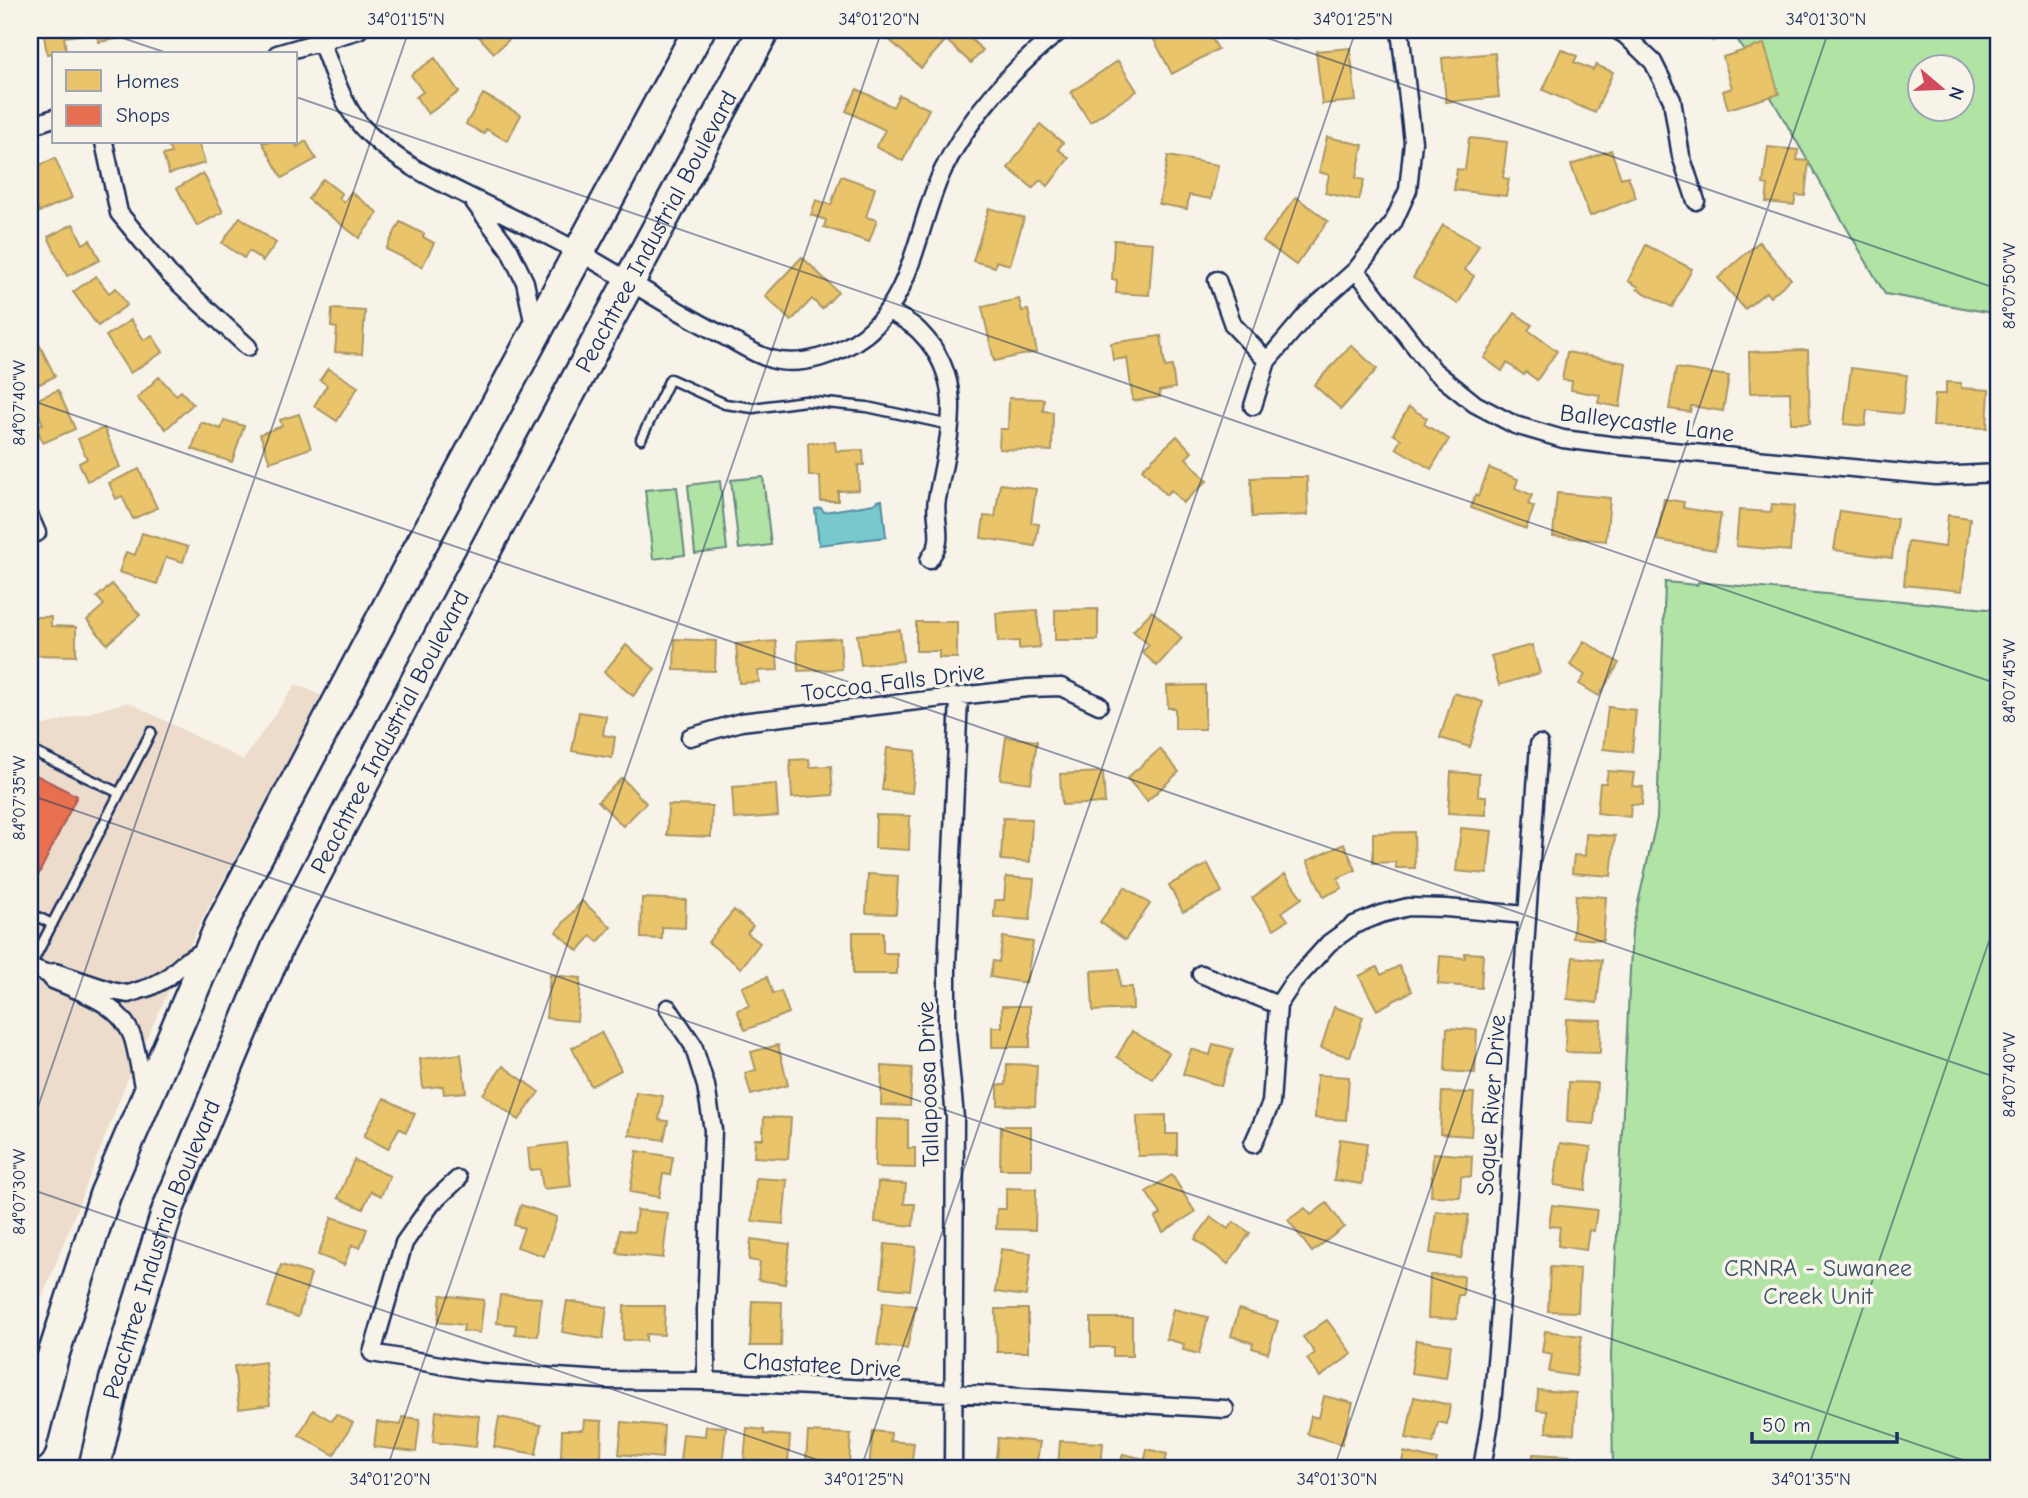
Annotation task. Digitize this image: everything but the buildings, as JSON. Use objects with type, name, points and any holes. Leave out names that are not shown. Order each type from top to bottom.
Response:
[{"type":"highway","points":[[30,1447],[53,1356],[105,1195],[211,947],[401,583],[699,30]]},
{"type":"highway","name":"Peachtree Industrial Boulevard","points":[[94,1468],[115,1380],[168,1209],[278,946],[463,592],[764,30]]},
{"type":"street","points":[[284,52],[359,30]]},
{"type":"street","points":[[321,42],[345,102],[368,134],[411,168],[579,253],[674,310],[769,359],[794,363],[831,354],[864,336],[889,311],[902,286],[942,172],[965,130],[993,94],[1026,60],[1061,30]]},
{"type":"street","points":[[1253,406],[1267,361],[1307,314],[1356,270],[1394,223],[1408,190],[1413,142],[1400,30]]},
{"type":"street","points":[[1617,30],[1653,62],[1672,100],[1681,156],[1696,201]]},
{"type":"street","points":[[30,126],[52,119]]},
{"type":"street","points":[[104,144],[119,213],[169,274],[247,347]]},
{"type":"street","points":[[470,197],[509,249],[520,271],[525,282],[535,333]]},
{"type":"street","name":"Balleycastle Lane","points":[[1356,270],[1434,371],[1475,404],[1515,425],[1563,439],[1623,446],[1936,476],[1998,473]]},
{"type":"street","points":[[1217,280],[1233,325],[1267,361]]},
{"type":"street","points":[[889,311],[919,330],[938,353],[949,378],[952,402],[950,425],[935,510],[939,542],[929,560]]},
{"type":"street","points":[[30,517],[37,533]]},
{"type":"street","name":"Toccoa Falls Drive","points":[[690,737],[741,722],[1028,688],[1061,687],[1099,705]]},
{"type":"street","name":"Tallapoosa Drive","points":[[953,1468],[955,1118],[947,1032],[947,966],[959,698]]},
{"type":"street","name":"Soque River Drive","points":[[1482,1468],[1491,1416],[1498,1340],[1539,744]]},
{"type":"street","points":[[1252,1144],[1271,1103],[1278,1005],[1292,984],[1329,943],[1354,925],[1408,907],[1526,915]]},
{"type":"street","points":[[48,974],[55,972],[112,991],[128,993],[150,987],[211,947]]},
{"type":"street","points":[[30,967],[107,1004],[127,1025],[135,1045],[146,1101]]},
{"type":"street","points":[[1201,974],[1278,1005]]},
{"type":"street","points":[[668,1008],[693,1045],[706,1086],[713,1130],[706,1381]]},
{"type":"street","name":"Chastatee Drive","points":[[458,1179],[432,1203],[404,1243],[372,1353],[480,1372],[535,1376],[706,1381],[1225,1409]]},
{"type":"lane","points":[[641,439],[670,379],[724,404],[753,408],[805,401],[867,407],[950,425]]},
{"type":"lane","points":[[30,967],[151,732]]},
{"type":"lane","points":[[30,750],[119,793]]},
{"type":"lane","points":[[30,913],[52,924]]},
{"type":"shaded area","points":[[296,684],[323,696],[202,919],[126,1083],[41,1301],[30,1358],[30,729],[128,702],[243,760]]},
{"type":"green space","points":[[1732,30],[1998,30],[1998,314],[1885,294]]},
{"type":"green space","points":[[763,477],[771,545],[739,549],[731,480]]},
{"type":"green space","points":[[720,481],[727,550],[695,554],[688,485]]},
{"type":"green space","points":[[677,487],[685,555],[653,559],[645,490]]},
{"type":"green space","name":"CRNRA - Suwanee Creek Unit","points":[[1665,582],[1697,585],[1698,582],[1998,610],[1998,1468],[1613,1468],[1611,1354],[1632,930],[1657,818]]},
{"type":"water","points":[[882,500],[886,537],[819,545],[815,509],[821,508],[824,512],[874,504]]}]
